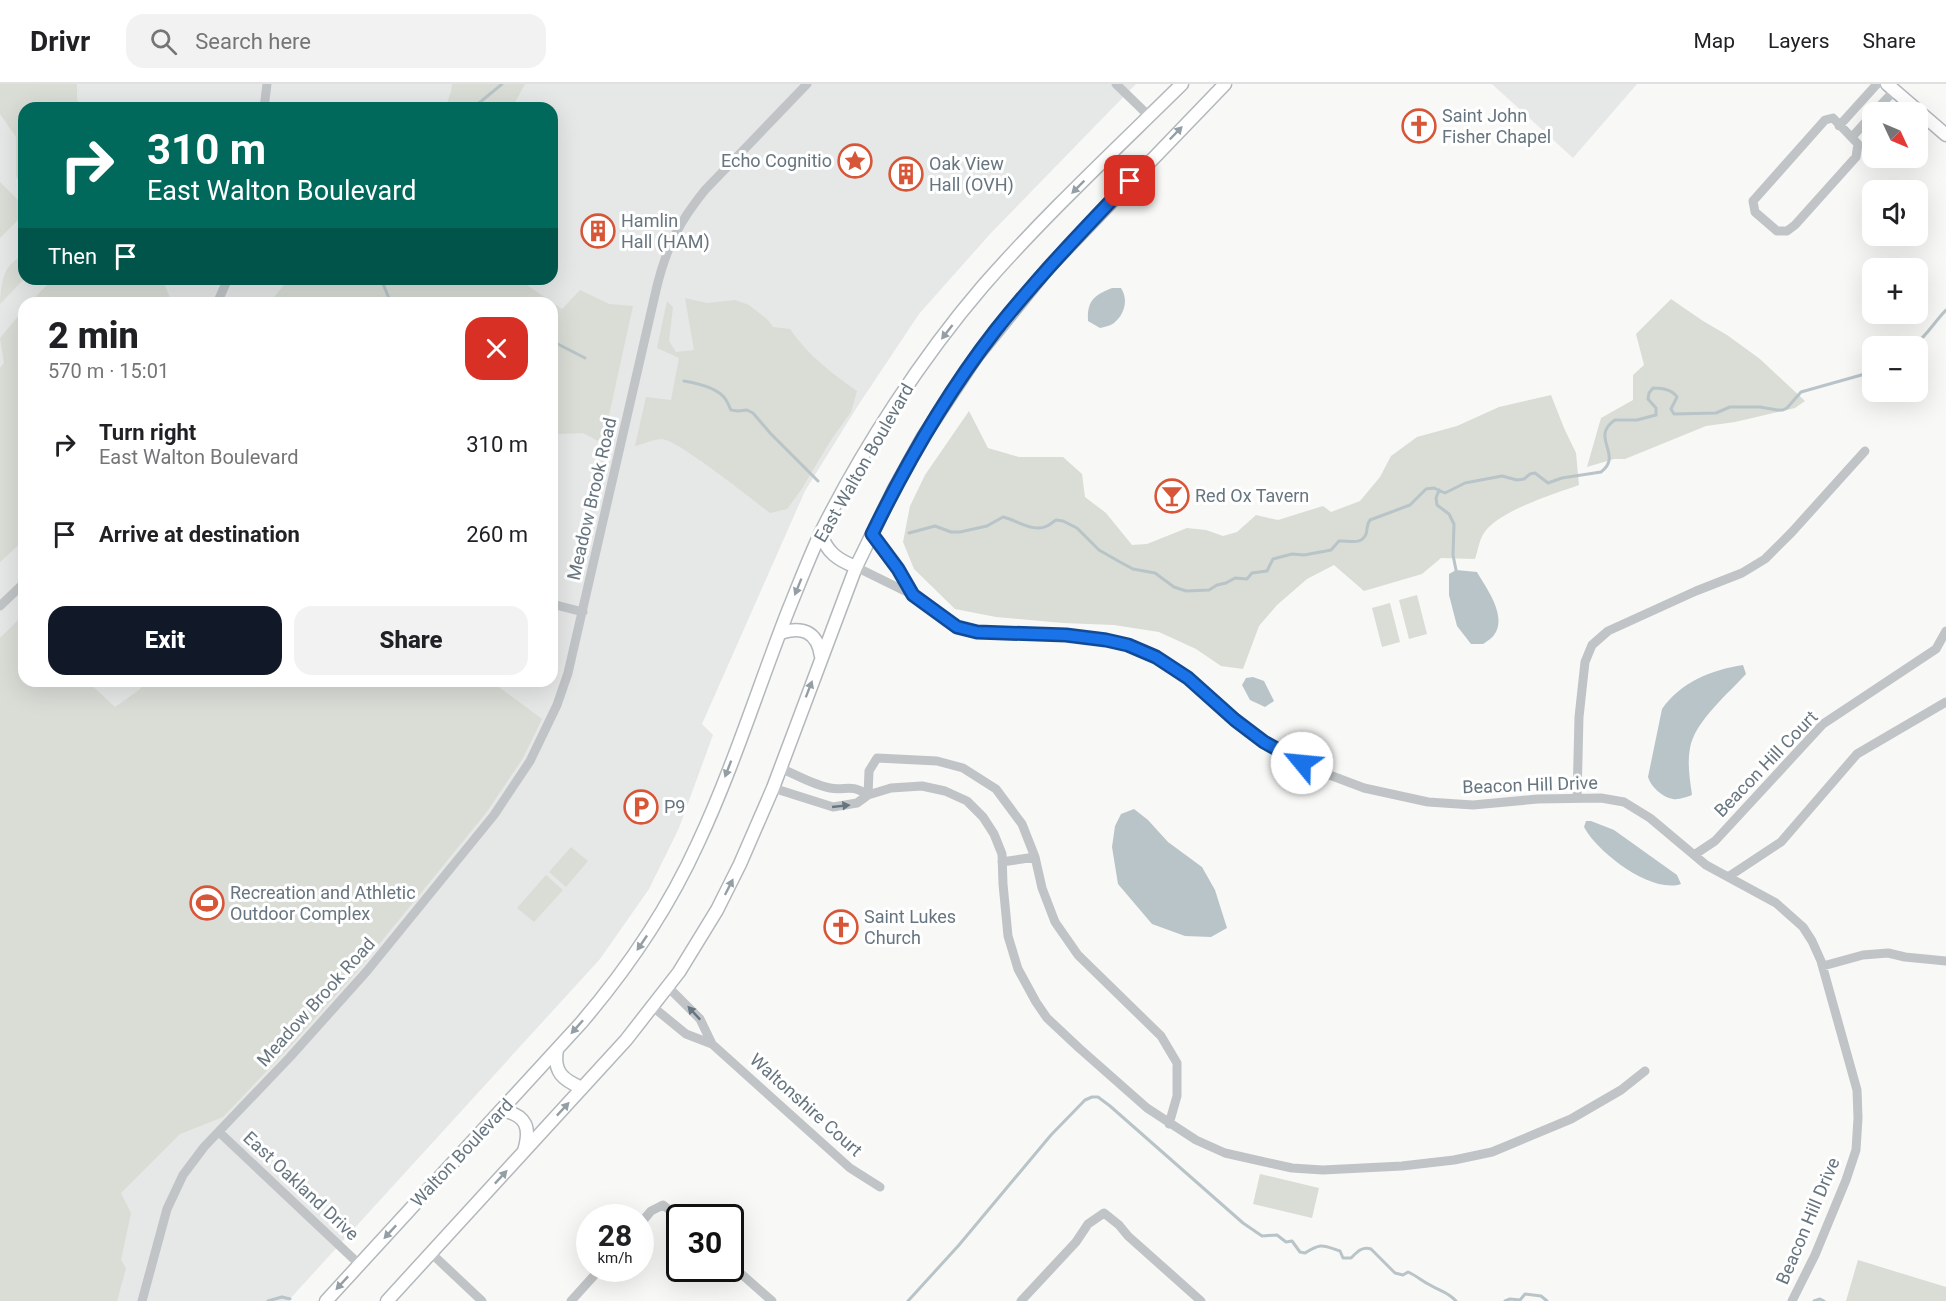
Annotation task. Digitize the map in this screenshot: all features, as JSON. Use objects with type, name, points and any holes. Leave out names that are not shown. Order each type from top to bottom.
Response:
[{"type":"main road","name":"East Walton Boulevard","points":[[598,1004],[647,936],[687,866],[716,800],[821,533],[887,418],[962,314],[1020,245],[1182,84]]},
{"type":"main road","points":[[387,1301],[582,1088],[668,987],[695,947],[730,885],[780,768],[856,567],[922,438],[995,331],[1068,246],[1225,84]]},
{"type":"main road","points":[[1891,87],[1946,135]]},
{"type":"main road","points":[[821,533],[823,542],[832,554],[856,567]]},
{"type":"main road","points":[[780,633],[798,629],[809,633],[818,642],[821,656]]},
{"type":"main road","name":"Walton Boulevard","points":[[326,1301],[598,1004]]},
{"type":"main road","points":[[557,1050],[556,1065],[559,1072],[568,1081],[582,1088]]},
{"type":"main road","points":[[501,1110],[518,1116],[526,1126],[527,1140],[524,1152]]},
{"type":"street","points":[[265,102],[267,84]]},
{"type":"street","name":"Meadow Brook Road","points":[[141,1301],[173,1193],[192,1162],[291,1057],[367,971],[508,796],[530,761],[557,705],[568,674],[657,286],[673,236],[705,190],[807,84]]},
{"type":"street","points":[[1116,84],[1149,116]]},
{"type":"street","points":[[1839,126],[1877,84]]},
{"type":"street","points":[[1881,102],[1891,87]]},
{"type":"street","points":[[1833,118],[1852,137],[1858,144],[1856,157],[1795,225],[1787,231],[1777,231],[1755,212],[1753,201],[1825,120],[1833,118]]},
{"type":"street","points":[[1852,137],[1862,126]]},
{"type":"street","points":[[1577,798],[1579,717],[1585,662],[1593,645],[1608,631],[1742,573],[1759,563],[1792,532],[1865,451]]},
{"type":"street","name":"Beacon Hill Drive","points":[[872,534],[898,569],[913,595]]},
{"type":"street","name":"Beacon Hill Drive","points":[[856,567],[913,595],[957,627],[977,632],[1066,635],[1106,640],[1128,645],[1156,657],[1188,678],[1235,720],[1264,742],[1319,771],[1364,788],[1428,802],[1473,805],[1577,798],[1601,798],[1624,802],[1650,818],[1706,865],[1776,903],[1803,927],[1812,940],[1823,966],[1857,1090],[1856,1150],[1834,1208],[1792,1301]]},
{"type":"street","points":[[0,606],[18,589]]},
{"type":"street","points":[[558,606],[583,612]]},
{"type":"street","name":"Beacon Hill Court","points":[[1694,855],[1715,841],[1823,724],[1936,649],[1946,631]]},
{"type":"street","points":[[1728,877],[1781,842],[1857,754],[1946,702]]},
{"type":"street","points":[[868,795],[869,771],[877,758],[937,761],[963,768],[996,789],[1022,824],[1055,922],[1078,955],[1161,1036],[1176,1063],[1178,1096],[1169,1124]]},
{"type":"street","points":[[780,768],[823,786],[860,789],[868,795]]},
{"type":"street","points":[[818,802],[823,786]]},
{"type":"street","points":[[772,788],[833,807],[857,803],[868,795],[891,788],[922,786],[945,791],[967,801],[983,817],[994,834],[1002,855],[1008,936],[1018,969],[1047,1018],[1147,1108],[1196,1140],[1225,1154],[1293,1168],[1323,1170],[1443,1161],[1492,1152],[1571,1119],[1614,1094],[1645,1071]]},
{"type":"street","points":[[1002,861],[1035,857]]},
{"type":"street","points":[[1823,966],[1863,955],[1888,953],[1946,961]]},
{"type":"street","name":"Waltonshire Court","points":[[668,987],[700,1019],[712,1044]]},
{"type":"street","name":"Waltonshire Court","points":[[653,1007],[686,1034],[712,1044],[850,1168],[880,1187]]},
{"type":"street","name":"East Oakland Drive","points":[[219,1132],[359,1264]]},
{"type":"street","points":[[1021,1301],[1076,1242],[1088,1224],[1104,1213],[1200,1301]]},
{"type":"street","points":[[431,1253],[482,1301]]},
{"type":"street","points":[[744,1276],[772,1301]]},
{"type":"street","points":[[571,1301],[588,1282]]},
{"type":"shaded area","points":[[0,84],[1136,84],[991,233],[919,314],[805,491],[702,724],[713,735],[679,828],[649,889],[600,959],[288,1301],[0,1301]]},
{"type":"shaded area","points":[[0,84],[77,84],[78,102],[18,102],[18,180],[16,176],[16,137],[0,114]]},
{"type":"shaded area","points":[[452,84],[525,84],[515,102],[447,102]]},
{"type":"shaded area","points":[[1492,84],[1637,84],[1573,158]]},
{"type":"shaded area","points":[[0,182],[18,200],[18,220],[0,238]]},
{"type":"shaded area","points":[[18,259],[18,285],[0,304],[2,283],[10,265]]},
{"type":"shaded area","points":[[47,285],[165,285],[170,297],[35,297]]},
{"type":"shaded area","points":[[284,285],[527,285],[544,297],[274,297]]},
{"type":"shaded area","points":[[1112,288],[1121,288],[1125,297],[1124,307],[1114,323],[1100,328],[1088,321],[1090,304],[1096,296]]},
{"type":"shaded area","points":[[580,290],[609,304],[633,306],[604,438],[598,441],[583,433],[558,434],[558,306],[562,309]]},
{"type":"shaded area","points":[[685,298],[707,303],[735,300],[749,305],[773,327],[790,329],[820,363],[857,391],[851,412],[787,509],[770,513],[716,472],[671,442],[659,439],[635,446],[646,397],[671,400],[679,358],[657,348],[667,301],[673,307],[669,341],[676,352],[694,350]]},
{"type":"shaded area","points":[[1671,299],[1760,359],[1805,401],[1795,408],[1735,422],[1706,426],[1625,459],[1614,459],[1587,467],[1601,418],[1633,400],[1633,375],[1644,365],[1636,334]]},
{"type":"shaded area","points":[[18,316],[18,546],[0,562],[0,368],[4,363],[0,338]]},
{"type":"shaded area","points":[[1551,395],[1576,453],[1579,485],[1527,504],[1501,517],[1484,533],[1475,559],[1441,558],[1422,574],[1364,591],[1334,565],[1307,579],[1277,605],[1259,626],[1243,669],[1221,666],[1196,649],[1159,632],[1114,625],[996,617],[955,609],[914,569],[903,542],[910,506],[925,475],[969,411],[988,448],[1019,457],[1063,457],[1082,474],[1085,497],[1106,513],[1132,545],[1147,544],[1187,528],[1206,530],[1223,536],[1237,532],[1256,515],[1278,520],[1323,506],[1331,512],[1360,501],[1380,477],[1391,456],[1417,437],[1457,426],[1499,407]]},
{"type":"shaded area","points":[[1456,570],[1477,572],[1494,602],[1499,619],[1498,627],[1493,636],[1483,644],[1471,644],[1457,626],[1449,595],[1449,574]]},
{"type":"shaded area","points":[[1417,595],[1427,634],[1409,639],[1399,600]]},
{"type":"shaded area","points":[[1390,603],[1400,642],[1382,647],[1372,608]]},
{"type":"shaded area","name":"Recreation and Athletic Outdoor Complex","points":[[18,620],[18,687],[93,687],[115,707],[141,687],[499,687],[542,719],[523,758],[486,813],[358,970],[295,1041],[223,1117],[180,1134],[121,1193],[131,1213],[121,1260],[126,1268],[117,1301],[0,1301],[0,638]]},
{"type":"shaded area","points":[[1743,665],[1746,674],[1713,708],[1693,738],[1689,760],[1692,795],[1675,799],[1661,794],[1648,777],[1662,709],[1678,691],[1698,679],[1720,670]]},
{"type":"shaded area","points":[[1253,677],[1264,681],[1274,701],[1265,707],[1250,700],[1242,685],[1246,678]]},
{"type":"shaded area","points":[[1134,809],[1148,820],[1168,842],[1202,867],[1215,890],[1227,928],[1211,937],[1185,936],[1152,924],[1118,884],[1112,847],[1115,826],[1121,814]]},
{"type":"shaded area","points":[[1586,821],[1614,830],[1677,875],[1681,884],[1655,883],[1626,869],[1612,859],[1591,837],[1584,827]]},
{"type":"shaded area","points":[[571,847],[588,861],[566,887],[549,872]]},
{"type":"shaded area","points":[[546,875],[563,890],[534,922],[517,908]]},
{"type":"shaded area","points":[[1260,1174],[1319,1188],[1312,1218],[1253,1204]]},
{"type":"shaded area","points":[[1858,1260],[1946,1287],[1946,1301],[1846,1301]]},
{"type":"waterway","points":[[480,102],[502,84]]},
{"type":"waterway","points":[[384,285],[388,297]]},
{"type":"waterway","points":[[1924,336],[1946,310]]},
{"type":"waterway","points":[[558,344],[585,358]]},
{"type":"waterway","points":[[909,533],[935,526],[951,532],[960,532],[987,526],[1003,517],[1036,528],[1042,528],[1056,520],[1063,521],[1077,528],[1099,550],[1133,569],[1155,573],[1174,587],[1186,591],[1209,590],[1235,578],[1247,579],[1252,573],[1267,571],[1273,559],[1292,554],[1304,555],[1331,550],[1339,541],[1361,540],[1366,534],[1370,520],[1410,505],[1426,489],[1434,488],[1445,493],[1465,483],[1502,476],[1517,480],[1535,473],[1548,483],[1562,478],[1601,472],[1607,466],[1609,459],[1605,439],[1608,426],[1615,420],[1637,420],[1656,415],[1656,408],[1648,399],[1653,388],[1660,388],[1675,394],[1677,397],[1671,409],[1674,414],[1716,413],[1730,407],[1783,410],[1801,392],[1862,375]]},
{"type":"waterway","points":[[684,381],[718,392],[726,400],[731,410],[747,410],[753,413],[818,481]]},
{"type":"waterway","points":[[1439,490],[1436,498],[1437,505],[1449,514],[1454,524],[1453,555],[1456,570]]},
{"type":"waterway","points":[[908,1301],[959,1245],[1051,1135],[1085,1100],[1092,1097],[1098,1097],[1110,1106],[1243,1223],[1262,1236],[1277,1235],[1286,1242],[1292,1241],[1300,1252],[1305,1253],[1318,1246],[1329,1247],[1340,1251],[1343,1258],[1351,1258],[1362,1249],[1371,1249],[1395,1273],[1403,1275],[1408,1272],[1456,1301]]},
{"type":"waterway","points":[[1505,1301],[1520,1300],[1525,1294],[1541,1296],[1547,1301]]},
{"type":"waterway","points":[[268,1301],[282,1297],[290,1299]]},
{"type":"waterway","points":[[1814,1301],[1820,1299],[1824,1301]]},
{"type":"place","name":"Saint John Fisher Chapel","points":[[1419,126]]},
{"type":"place","name":"Echo Cognitio","points":[[855,161]]},
{"type":"place","name":"Oak View Hall (OVH)","points":[[906,174]]},
{"type":"place","name":"Hamlin Hall (HAM)","points":[[598,231]]},
{"type":"place","name":"Red Ox Tavern","points":[[1172,496]]},
{"type":"place","name":"P9","points":[[641,807]]},
{"type":"place","name":"Recreation and Athletic Outdoor Complex","points":[[207,903]]},
{"type":"place","name":"Saint Lukes Church","points":[[841,927]]},
{"type":"route","points":[[1130,181],[1048,268],[995,331],[922,438],[872,534],[898,569],[913,595],[957,627],[977,632],[1066,635],[1128,645],[1156,657],[1188,678],[1235,720],[1264,742],[1302,763]]}]
